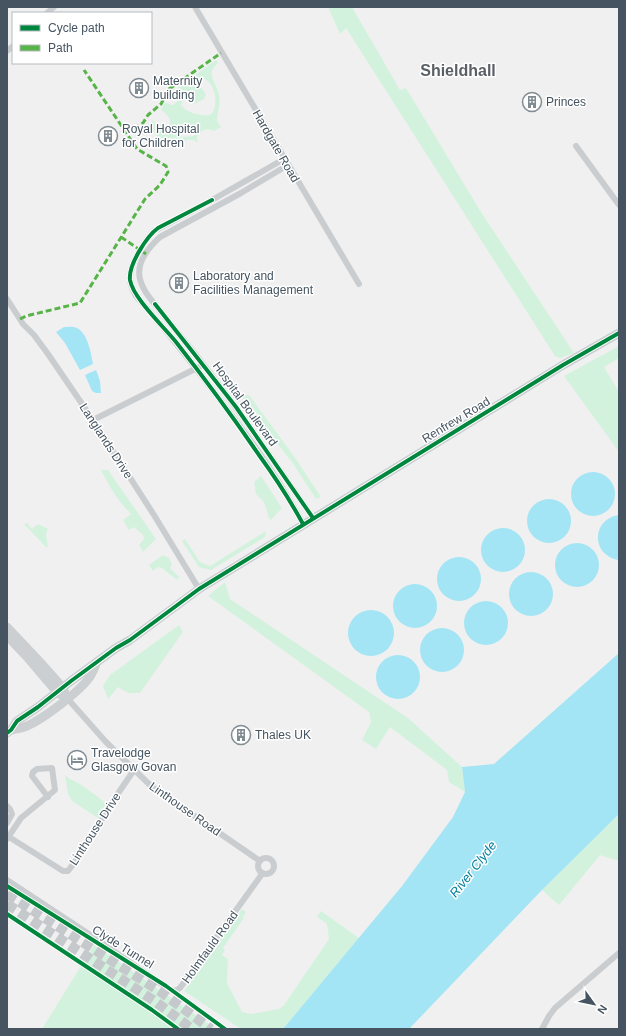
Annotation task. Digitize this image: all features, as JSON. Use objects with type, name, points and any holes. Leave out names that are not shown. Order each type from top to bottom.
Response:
[{"type":"street","name":"Hardgate Road","points":[[195,7],[359,284]]},
{"type":"street","points":[[576,146],[619,205]]},
{"type":"street","name":"Hospital Boulevard","points":[[284,159],[154,231],[147,238],[133,263],[130,278],[133,290],[177,343],[233,417],[303,524]]},
{"type":"street","name":"Hospital Boulevard","points":[[288,165],[241,193],[164,234],[151,245],[141,262],[139,270],[140,278],[146,293],[236,407],[313,518]]},
{"type":"street","name":"Langlands Drive","points":[[7,299],[24,324],[48,354],[93,420],[199,589]]},
{"type":"street","name":"Renfrew Road","points":[[9,731],[16,721],[38,707],[116,648],[130,640],[199,589],[563,365],[619,333]]},
{"type":"street","points":[[93,420],[196,369],[203,364]]},
{"type":"street","points":[[7,627],[10,639],[68,698]]},
{"type":"street","points":[[9,731],[26,727],[47,714],[68,698],[88,679],[97,662]]},
{"type":"street","name":"Linthouse Road","points":[[68,698],[106,742],[151,786],[260,861],[264,858],[269,858],[273,862],[274,868],[271,873],[262,874]]},
{"type":"street","points":[[52,768],[55,790],[48,797],[32,776],[32,772],[37,769],[52,768]]},
{"type":"street","name":"Linthouse Drive","points":[[48,797],[21,818],[8,838],[63,871],[68,871],[134,770]]},
{"type":"street","points":[[7,806],[12,814],[7,823]]},
{"type":"street","points":[[260,861],[258,863],[258,869],[262,874]]},
{"type":"street","name":"Holmfauld Road","points":[[7,880],[170,990],[175,991],[180,988],[262,874]]},
{"type":"street","points":[[542,1029],[548,1016],[555,1008],[619,953]]},
{"type":"green space","points":[[328,7],[352,7],[400,90],[406,88],[481,212],[574,353],[560,358],[555,356],[346,28],[340,34]]},
{"type":"green space","points":[[216,60],[218,63],[213,68],[212,74],[219,95],[220,102],[217,121],[221,127],[214,131],[207,129],[202,131],[197,137],[198,143],[193,140],[184,141],[182,139],[183,137],[193,136],[198,132],[199,129],[196,125],[179,125],[175,128],[182,136],[178,145],[170,146],[168,148],[159,144],[156,134],[146,128],[152,121],[159,125],[166,126],[170,124],[169,118],[161,110],[164,104],[166,103],[172,105],[178,100],[176,96],[169,96],[169,94]],"holes":[[[201,78],[210,84],[215,95],[215,107],[213,112],[210,115],[204,115],[188,111],[181,105],[182,102],[191,97],[194,104],[204,99],[206,95],[196,83]]]},
{"type":"green space","points":[[619,346],[619,358],[604,367],[619,392],[619,452],[564,376]]},
{"type":"green space","points":[[234,394],[249,395],[296,459],[321,497],[316,499],[292,462],[257,419],[243,398]]},
{"type":"green space","points":[[101,470],[108,470],[156,539],[143,552],[139,545],[144,539],[143,535],[134,527],[129,530],[123,520],[131,514],[114,493]]},
{"type":"green space","points":[[261,476],[282,508],[271,520],[264,502],[256,494],[254,482]]},
{"type":"green space","points":[[27,523],[32,529],[38,524],[48,529],[46,534],[48,547],[46,547],[24,524]]},
{"type":"green space","points":[[266,531],[265,537],[211,570],[199,567],[182,541],[185,539],[200,562],[210,566]]},
{"type":"green space","points":[[163,555],[169,558],[172,565],[170,568],[179,577],[177,580],[162,568],[158,567],[153,571],[149,565]]},
{"type":"green space","points":[[225,582],[230,599],[408,718],[462,767],[465,792],[449,782],[447,770],[390,727],[376,749],[362,740],[371,722],[369,712],[208,596]]},
{"type":"green space","points":[[179,625],[183,632],[140,693],[128,693],[118,687],[108,699],[103,686],[110,675]]},
{"type":"green space","points":[[65,775],[104,802],[107,802],[98,818],[72,801],[68,794]]},
{"type":"green space","points":[[619,814],[619,861],[600,855],[559,905],[542,890]]},
{"type":"green space","points":[[242,909],[246,912],[243,917],[244,918],[223,948],[225,950],[222,955],[228,959],[227,983],[242,1012],[251,1014],[279,1009],[284,1005],[329,939],[327,924],[317,917],[321,911],[359,938],[283,1029],[241,1029],[184,991]]},
{"type":"green space","points":[[94,945],[216,1029],[42,1029]]},
{"type":"water","points":[[64,327],[75,327],[81,331],[88,344],[93,364],[80,370],[65,343],[56,332]]},
{"type":"water","points":[[96,370],[100,381],[101,393],[92,391],[85,375]]},
{"type":"water","points":[[589,472],[597,472],[602,473],[609,478],[614,485],[614,503],[609,510],[602,515],[589,516],[581,513],[574,506],[571,498],[571,490],[574,482],[581,475]]},
{"type":"water","points":[[545,499],[553,499],[565,505],[571,517],[571,525],[565,537],[553,543],[545,543],[533,537],[527,525],[527,517],[533,505]]},
{"type":"water","points":[[619,515],[618,560],[609,557],[603,551],[599,545],[598,537],[599,530],[603,523],[610,518]]},
{"type":"water","points":[[507,528],[519,534],[524,542],[524,558],[519,566],[511,571],[499,572],[487,566],[482,558],[481,546],[487,534],[495,529]]},
{"type":"water","points":[[573,543],[581,543],[586,544],[593,549],[598,556],[598,574],[593,581],[586,586],[573,587],[565,584],[558,577],[555,569],[555,561],[558,553],[565,546]]},
{"type":"water","points":[[455,557],[463,557],[468,558],[475,563],[480,570],[480,588],[475,595],[468,600],[455,601],[447,598],[440,591],[437,583],[437,575],[440,567],[447,560]]},
{"type":"water","points":[[527,572],[535,572],[540,573],[547,578],[552,585],[552,603],[547,610],[540,615],[527,616],[519,613],[512,606],[509,598],[509,590],[512,582],[519,575]]},
{"type":"water","points":[[411,584],[419,584],[424,585],[431,590],[436,597],[436,615],[431,622],[424,627],[411,628],[403,625],[396,618],[393,610],[393,602],[396,594],[403,587]]},
{"type":"water","points":[[482,601],[490,601],[495,602],[502,607],[507,614],[507,632],[502,639],[495,644],[482,645],[474,642],[467,635],[464,627],[464,619],[467,611],[474,604]]},
{"type":"water","points":[[371,610],[384,614],[390,620],[394,633],[390,646],[384,652],[371,656],[358,652],[352,646],[348,633],[352,620],[358,614]]},
{"type":"water","points":[[438,628],[446,628],[451,629],[458,634],[463,641],[463,659],[458,666],[451,671],[438,672],[430,669],[423,662],[420,654],[420,646],[423,638],[430,631]]},
{"type":"water","name":"River Clyde","points":[[619,653],[619,814],[542,890],[409,1029],[283,1029],[402,886],[453,817],[465,792],[462,767],[494,764]]},
{"type":"water","points":[[394,655],[402,655],[407,656],[414,661],[419,668],[419,686],[414,693],[407,698],[394,699],[386,696],[379,689],[376,681],[376,673],[379,665],[386,658]]},
{"type":"tunnel","points":[[7,894],[161,992],[211,1029]]},
{"type":"tunnel","points":[[7,904],[156,1002],[192,1029]]},
{"type":"marked path","points":[[126,133],[143,123],[148,115],[161,104],[169,89],[221,53]]},
{"type":"marked path","points":[[20,319],[26,316],[80,303],[145,199],[160,185],[168,172],[166,166],[137,149],[84,70]]},
{"type":"marked path","points":[[121,237],[146,254]]},
{"type":"cycle path","points":[[212,200],[158,228],[149,237],[139,251],[132,267],[130,280],[132,287],[143,304],[176,342],[208,384],[277,480],[303,524]]},
{"type":"cycle path","points":[[155,304],[236,407],[313,518]]},
{"type":"cycle path","points":[[7,733],[17,721],[199,589],[563,365],[619,333]]},
{"type":"cycle path","name":"Clyde Tunnel","points":[[7,886],[166,986],[225,1029]]},
{"type":"cycle path","points":[[7,914],[152,1010],[178,1029]]},
{"type":"place","name":"Maternity building","points":[[139,88]]},
{"type":"place","name":"Princes","points":[[532,102]]},
{"type":"place","name":"Royal Hospital for Children","points":[[108,136]]},
{"type":"place","name":"Laboratory and Facilities Management","points":[[179,283]]},
{"type":"place","name":"Thales UK","points":[[241,735]]},
{"type":"place","name":"Travelodge Glasgow Govan","points":[[77,760]]},
{"type":"district","name":"Shieldhall","points":[[458,70]]}]
